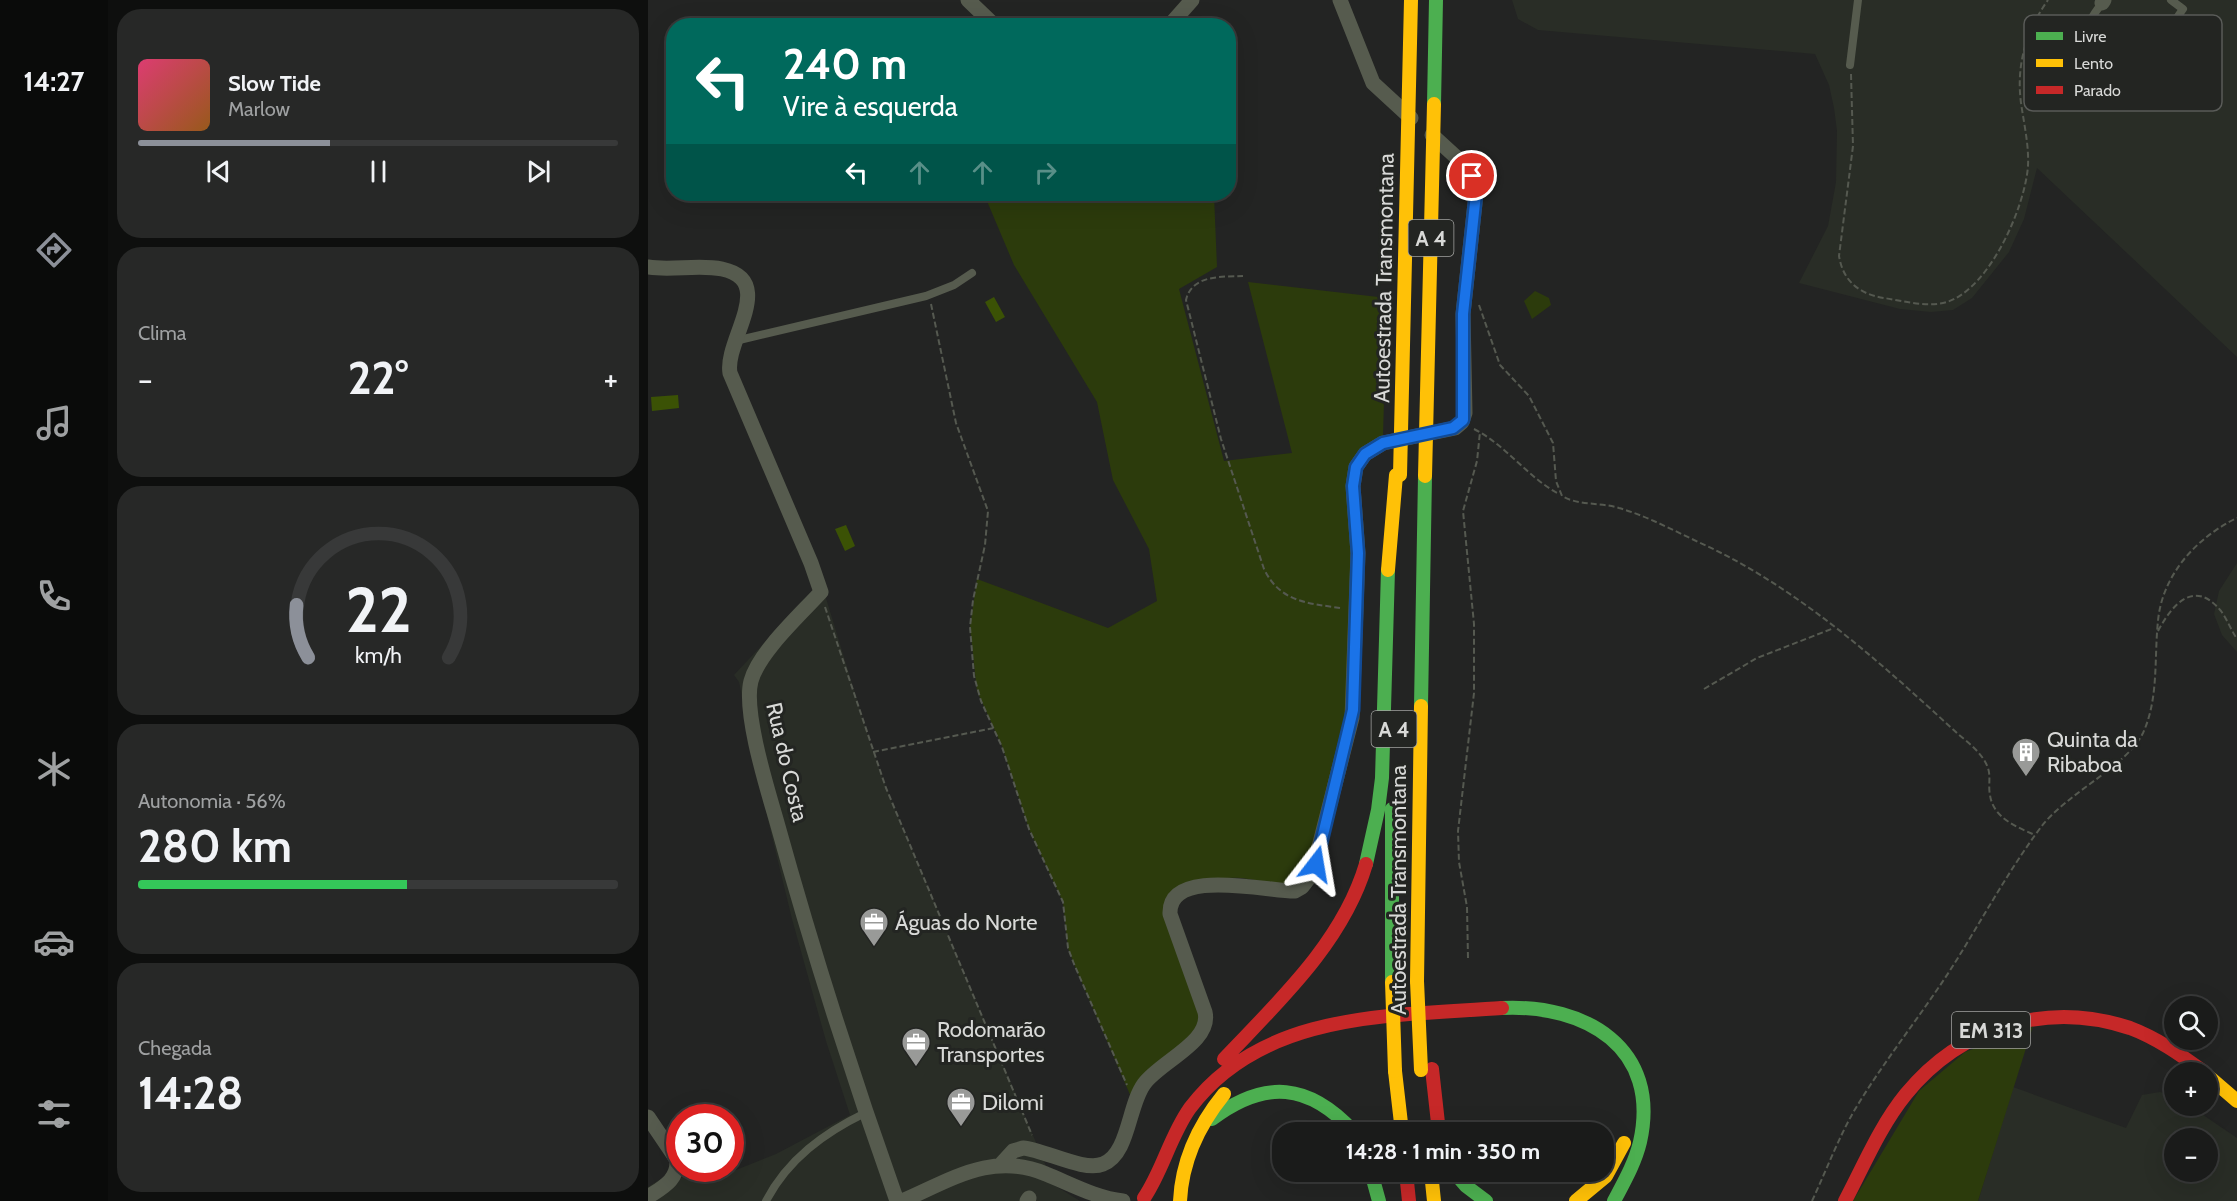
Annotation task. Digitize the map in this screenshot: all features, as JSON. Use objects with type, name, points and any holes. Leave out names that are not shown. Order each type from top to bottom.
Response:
[{"type":"main road","name":"Autoestrada Transmontana","points":[[1401,1122],[1395,1071],[1390,890],[1411,0]]},
{"type":"main road","name":"Autoestrada Transmontana","points":[[1427,1122],[1422,981],[1422,615],[1436,0]]},
{"type":"main road","points":[[1141,1200],[1159,1174],[1186,1106],[1198,1088],[1322,951],[1351,900],[1367,860],[1378,819],[1382,777],[1387,580],[1398,475]]},
{"type":"main road","points":[[1181,1121],[1209,1088],[1238,1062],[1274,1041],[1304,1030],[1350,1020],[1495,1009],[1531,1008],[1555,1011],[1590,1024],[1612,1040],[1628,1058],[1640,1079],[1645,1105],[1644,1132],[1636,1159],[1614,1201]]},
{"type":"main road","name":"EM 313","points":[[1845,1201],[1906,1094],[1950,1052],[1995,1028],[2019,1020],[2044,1017],[2100,1018],[2146,1033],[2167,1044],[2191,1062]]},
{"type":"main road","points":[[1141,1200],[1172,1199],[1197,1135],[1216,1103],[1242,1077],[1277,1055],[1314,1041],[1372,1031],[1512,1022],[1544,1024],[1575,1035]]},
{"type":"main road","points":[[1426,1069],[1438,1122]]},
{"type":"main road","points":[[2218,1085],[2237,1101]]},
{"type":"main road","points":[[1197,1135],[1208,1122],[1233,1102],[1255,1094],[1280,1091],[1305,1095],[1322,1102],[1336,1112],[1344,1122]]},
{"type":"main road","points":[[1576,1201],[1596,1188],[1618,1159],[1626,1139],[1628,1116]]},
{"type":"main road","points":[[1374,1182],[1379,1201]]},
{"type":"main road","points":[[1407,1182],[1409,1201]]},
{"type":"main road","points":[[1432,1182],[1434,1201]]},
{"type":"main road","points":[[1463,1182],[1486,1201]]},
{"type":"street","points":[[968,0],[987,18]]},
{"type":"street","points":[[1176,18],[1192,0]]},
{"type":"street","points":[[1002,1163],[1018,1149],[1039,1151],[1084,1164],[1102,1164],[1118,1151],[1133,1106],[1150,1077],[1198,1038],[1206,1026],[1204,1006],[1170,914],[1173,901],[1186,891],[1224,884],[1295,891],[1302,887],[1312,874],[1351,726],[1358,540],[1353,482],[1359,463],[1365,454],[1383,443],[1453,428],[1462,423],[1465,413],[1462,360],[1465,287],[1476,194],[1472,176],[1458,156],[1378,90],[1369,76],[1340,0]]},
{"type":"street","points":[[648,267],[716,269],[738,277],[747,289],[749,305],[730,355],[730,373],[811,563],[821,592]]},
{"type":"street","name":"Rua do Costa","points":[[821,592],[757,666],[749,692],[760,757],[828,1004],[897,1201]]},
{"type":"street","points":[[648,1117],[677,1160],[677,1168],[667,1185],[648,1197]]},
{"type":"street","points":[[902,1201],[972,1171],[1002,1163],[1029,1167],[1099,1196],[1123,1201]]},
{"type":"street","points":[[1062,1181],[1089,1201]]},
{"type":"lane","points":[[1850,65],[1858,0]]},
{"type":"lane","points":[[2171,0],[2183,9],[2179,15]]},
{"type":"lane","points":[[2096,15],[2103,2]]},
{"type":"lane","points":[[734,341],[930,294],[954,285],[972,273]]},
{"type":"lane","points":[[766,1201],[779,1180],[814,1142],[833,1129],[865,1113]]},
{"type":"path","points":[[2039,15],[2048,0]]},
{"type":"path","points":[[1850,65],[1853,146],[1839,256],[1842,272],[1850,284],[1878,297],[1931,304],[1948,301],[1965,291],[2001,250],[2016,216],[2025,189],[2028,165],[2019,74],[2024,48]]},
{"type":"path","points":[[1243,276],[1203,280],[1191,288],[1186,300],[1234,478],[1264,569],[1278,590],[1296,601],[1355,610]]},
{"type":"path","points":[[1465,287],[1472,292],[1483,313],[1500,365],[1522,387],[1547,430],[1553,443],[1556,481],[1562,496]]},
{"type":"path","points":[[930,294],[956,423],[988,512],[985,545],[972,600],[970,627],[977,691],[994,728],[1029,829],[1063,902],[1068,948],[1126,1082],[1133,1106]]},
{"type":"path","points":[[1462,423],[1504,447],[1539,484],[1562,496],[1575,502],[1621,508],[1721,553],[1769,579],[1881,663],[1972,746],[1988,767],[1990,798],[1999,814],[2012,825],[2036,835]]},
{"type":"path","points":[[1468,958],[1467,907],[1459,862],[1458,831],[1474,693],[1474,635],[1463,511],[1477,461],[1480,432]]},
{"type":"path","points":[[1812,1201],[1853,1113],[1883,1065],[1956,962],[2002,883],[2036,835],[2057,808],[2138,742],[2150,712],[2157,632],[2163,596],[2182,562],[2208,535],[2237,518]]},
{"type":"path","points":[[821,592],[886,789],[1039,1151]]},
{"type":"path","points":[[2157,632],[2175,605],[2189,596],[2197,596],[2205,598],[2221,610],[2237,639]]},
{"type":"path","points":[[1704,689],[1757,658],[1834,628]]},
{"type":"path","points":[[873,752],[994,728]]},
{"type":"shaded area","points":[[1512,0],[2237,0],[2237,357],[2037,168],[2024,219],[2009,252],[1972,298],[1953,310],[1931,312],[1900,309],[1799,283],[1828,226],[1836,182],[1837,131],[1834,108],[1829,85],[1815,54],[1538,30],[1518,19]]},
{"type":"shaded area","points":[[987,201],[1214,201],[1217,267],[1179,289],[1224,461],[1292,453],[1248,282],[1387,298],[1383,435],[1358,451],[1348,469],[1347,496],[1352,533],[1349,698],[1344,738],[1306,875],[1298,884],[1277,884],[1241,878],[1214,879],[1171,893],[1201,1010],[1201,1026],[1131,1097],[1074,964],[1068,948],[1063,902],[1029,829],[1002,746],[977,691],[970,627],[977,579],[1108,628],[1157,601],[1149,549],[1113,480],[1097,402],[1014,265]]},
{"type":"shaded area","points":[[1535,291],[1549,298],[1551,305],[1532,319],[1524,301]]},
{"type":"shaded area","points":[[994,297],[1005,317],[996,322],[985,302]]},
{"type":"shaded area","points":[[678,395],[679,408],[652,411],[651,397]]},
{"type":"shaded area","points":[[846,525],[855,546],[845,551],[835,529]]},
{"type":"shaded area","points":[[2237,563],[2237,652],[2222,635],[2214,614],[2219,591]]},
{"type":"shaded area","points":[[821,582],[873,752],[891,800],[1054,1185],[1080,1201],[648,1201],[648,1187],[659,1180],[666,1179],[666,1182],[744,1182],[744,1167],[776,1154],[850,1115],[826,1041],[792,919],[768,820],[739,682],[734,675]]},
{"type":"shaded area","points":[[2033,1026],[1978,1201],[1853,1201],[1919,1091],[1965,1052]]},
{"type":"shaded area","points":[[2013,1087],[2126,1128],[2142,1095],[2164,1093],[2164,1116],[2205,1116],[2237,1138],[2237,1201],[1978,1201]]},
{"type":"traffic: fast","points":[[1434,104],[1436,0]]},
{"type":"traffic: fast","points":[[1421,706],[1425,476]]},
{"type":"traffic: fast","points":[[1366,864],[1378,810],[1382,778],[1388,570]]},
{"type":"traffic: fast","points":[[1392,809],[1392,982]]},
{"type":"traffic: fast","points":[[1502,1008],[1533,1009],[1562,1014],[1588,1024],[1610,1038],[1628,1057],[1639,1081],[1644,1109],[1638,1150],[1614,1201]]},
{"type":"traffic: fast","points":[[1212,1119],[1250,1097],[1286,1092],[1303,1096],[1320,1104],[1343,1122]]},
{"type":"traffic: fast","points":[[1374,1182],[1379,1201]]},
{"type":"traffic: fast","points":[[1463,1182],[1486,1201]]},
{"type":"traffic: slow","points":[[1400,475],[1411,0]]},
{"type":"traffic: slow","points":[[1425,476],[1434,104]]},
{"type":"traffic: slow","points":[[1388,570],[1396,475]]},
{"type":"traffic: slow","points":[[1417,981],[1421,706]]},
{"type":"traffic: slow","points":[[1417,981],[1421,1070]]},
{"type":"traffic: slow","points":[[1392,982],[1395,1071]]},
{"type":"traffic: slow","points":[[1395,1071],[1401,1122]]},
{"type":"traffic: slow","points":[[2218,1085],[2237,1101]]},
{"type":"traffic: slow","points":[[1180,1201],[1184,1171],[1193,1144],[1206,1118],[1224,1094]]},
{"type":"traffic: slow","points":[[1576,1201],[1606,1176],[1624,1143]]},
{"type":"traffic: slow","points":[[1432,1182],[1434,1201]]},
{"type":"traffic: jam","points":[[1224,1059],[1287,993],[1325,945],[1356,892],[1366,864]]},
{"type":"traffic: jam","points":[[1144,1198],[1190,1108],[1220,1076],[1254,1053],[1292,1036],[1332,1025],[1417,1013],[1502,1008]]},
{"type":"traffic: jam","points":[[1845,1201],[1880,1132],[1906,1094],[1952,1051],[1979,1036],[2007,1025],[2037,1019],[2067,1017],[2099,1020],[2130,1028],[2150,1037],[2190,1062]]},
{"type":"traffic: jam","points":[[1432,1069],[1438,1122]]},
{"type":"traffic: jam","points":[[1407,1182],[1409,1201]]},
{"type":"place","name":"Quinta da Ribaboa","points":[[2026,778]]},
{"type":"place","name":"Águas do Norte","points":[[874,948]]},
{"type":"place","name":"Rodomarão Transportes","points":[[916,1068]]},
{"type":"place","name":"Dilomi","points":[[961,1128]]},
{"type":"route","points":[[1316,864],[1353,710],[1358,553],[1353,486],[1356,467],[1365,454],[1383,443],[1453,428],[1460,425],[1463,420],[1465,413],[1462,374],[1463,314],[1476,194],[1472,176]]}]
